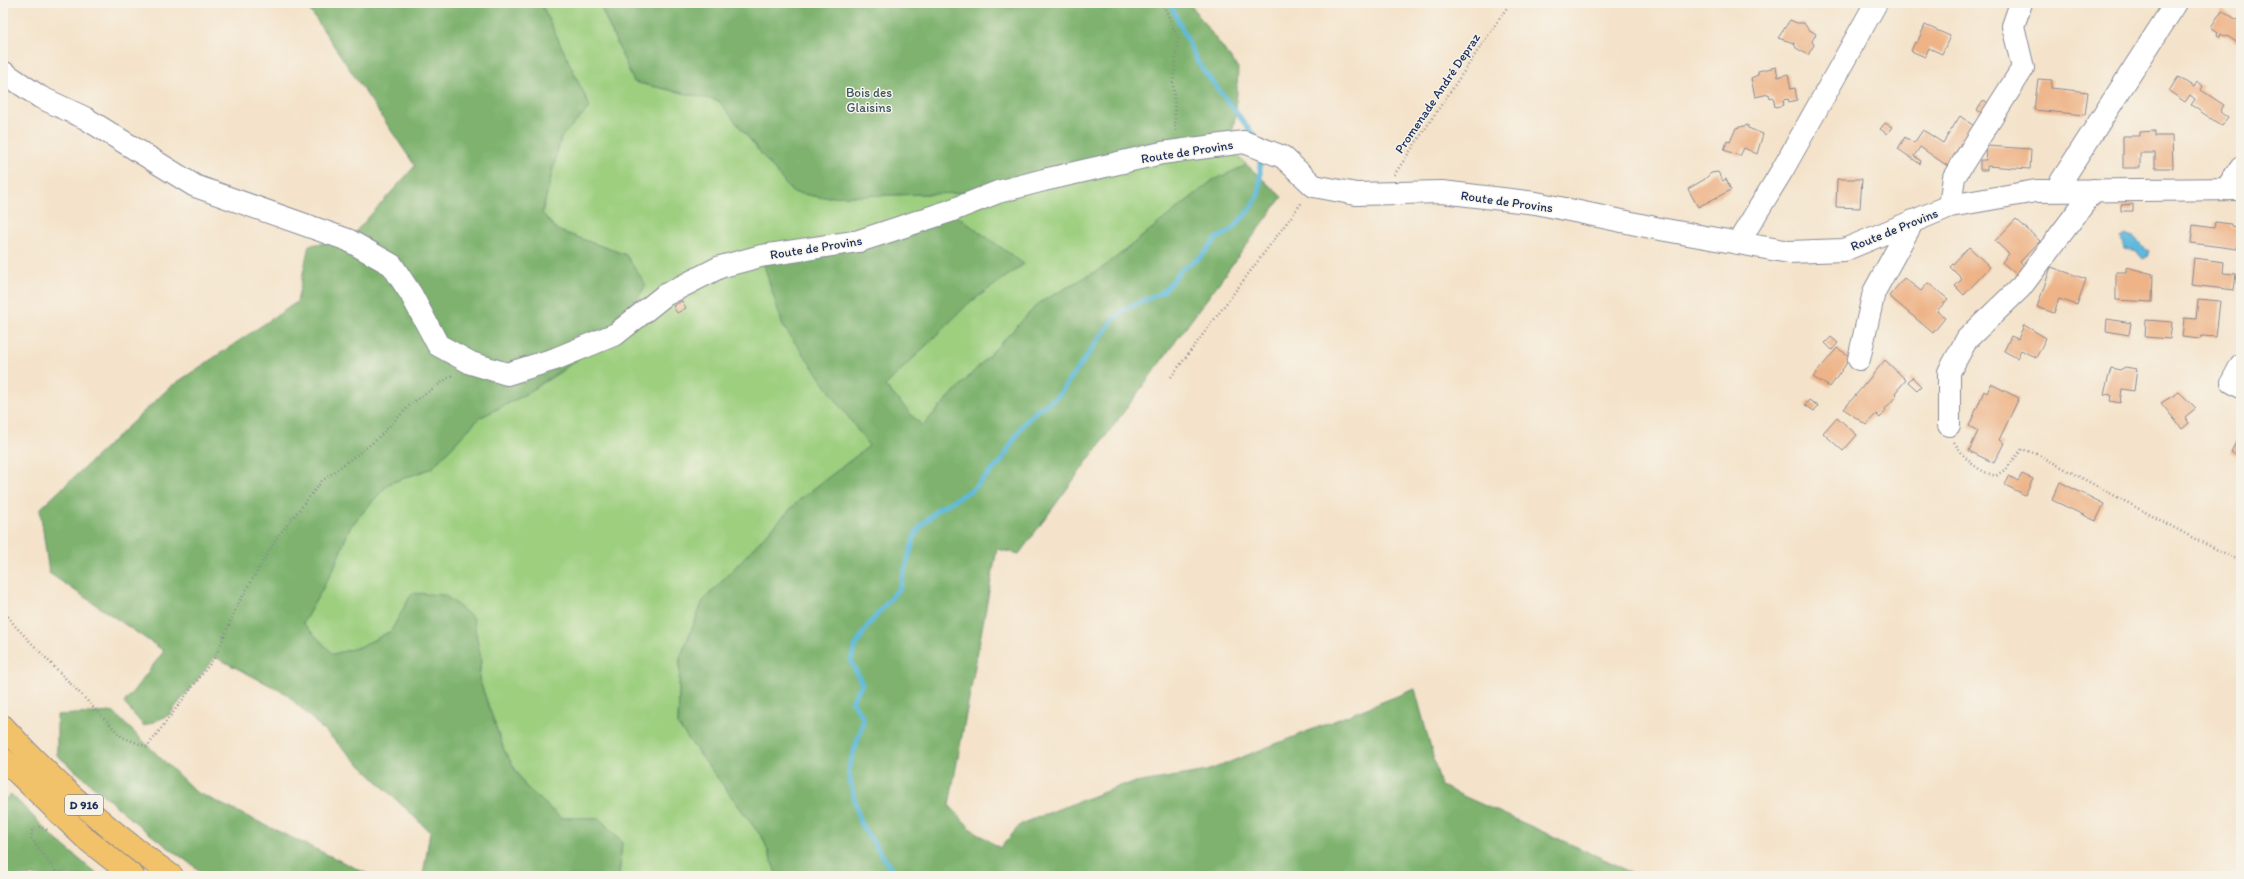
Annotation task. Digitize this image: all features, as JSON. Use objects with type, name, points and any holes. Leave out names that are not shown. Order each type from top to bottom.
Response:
[{"type":"highway","name":"D 916","points":[[3,726],[59,783],[96,816],[144,856],[172,876]]},
{"type":"highway","name":"D 916","points":[[3,759],[86,839],[132,876]]},
{"type":"street","points":[[1738,243],[1783,169],[1876,3]]},
{"type":"street","points":[[1950,206],[1954,177],[2023,68],[2013,26],[2021,3]]},
{"type":"street","points":[[2055,191],[2176,3]]},
{"type":"street","name":"Route de Provins","points":[[3,72],[40,97],[92,122],[195,186],[348,240],[392,265],[411,294],[438,345],[471,363],[507,374],[555,359],[616,334],[665,295],[720,267],[761,256],[859,241],[950,211],[998,192],[1044,180],[1178,151],[1244,142],[1283,157],[1314,186],[1356,194],[1442,192],[1536,203],[1660,229],[1789,252],[1844,250],[1950,206],[2036,191],[2234,188]]},
{"type":"street","points":[[2234,188],[2241,167]]},
{"type":"street","points":[[1949,425],[1949,372],[1967,339],[2021,287],[2094,190]]},
{"type":"street","points":[[1859,359],[1874,292],[1913,221]]},
{"type":"street","points":[[2241,365],[2232,382],[2241,387]]},
{"type":"path","points":[[1160,3],[1165,8],[1178,39],[1172,83],[1178,151]]},
{"type":"path","name":"Promenade André Depraz","points":[[1381,194],[1510,3]]},
{"type":"path","points":[[1171,377],[1314,186]]},
{"type":"path","points":[[3,610],[16,627],[122,737],[147,747],[215,657],[238,604],[276,539],[322,481],[376,440],[412,403],[471,363]]},
{"type":"path","points":[[1949,425],[1953,440],[1964,458],[1981,472],[1996,476],[2007,468],[2022,450],[2039,455],[2197,540],[2241,561]]},
{"type":"path","points":[[53,835],[42,827],[36,827],[32,831],[31,838],[59,876]]},
{"type":"green space","points":[[305,3],[541,3],[590,107],[561,137],[542,213],[557,230],[626,255],[646,285],[616,334],[521,397],[479,418],[432,468],[388,484],[350,527],[333,570],[303,623],[333,654],[360,647],[391,631],[412,593],[445,595],[473,618],[481,659],[479,679],[504,750],[525,786],[561,818],[599,818],[622,842],[619,876],[423,876],[430,832],[285,693],[215,657],[169,715],[144,726],[124,703],[164,651],[49,573],[40,509],[170,387],[297,302],[309,245],[348,240],[415,166]]},
{"type":"green space","points":[[541,3],[599,3],[634,82],[719,101],[792,192],[819,197],[998,192],[1229,149],[1247,165],[1213,180],[1104,267],[1039,303],[922,426],[885,386],[969,303],[1024,264],[783,326],[870,446],[799,500],[703,601],[680,658],[678,725],[764,840],[777,876],[619,876],[622,842],[599,818],[561,818],[525,786],[504,750],[479,679],[481,659],[412,593],[391,631],[360,647],[333,655],[303,623],[333,570],[350,527],[388,484],[432,468],[479,418],[521,397],[565,369],[626,255],[557,230],[542,213],[561,137],[590,107]]},
{"type":"green space","name":"Bois des Glaisins","points":[[599,3],[1189,3],[1238,68],[1236,112],[1229,149],[998,192],[819,197],[792,192],[719,101],[634,82]]},
{"type":"green space","points":[[1247,165],[1282,197],[1019,554],[997,549],[949,805],[971,829],[1000,848],[1021,824],[1056,810],[1123,785],[1207,771],[1415,689],[1441,786],[1617,865],[1634,876],[777,876],[764,840],[678,725],[680,658],[703,601],[799,500],[869,446],[783,326],[761,256],[950,211],[1024,264],[969,303],[885,386],[922,426],[1039,303],[1104,267],[1213,180]]},
{"type":"green space","points":[[113,712],[196,792],[372,876],[207,876],[143,829],[57,755],[57,715]]},
{"type":"green space","points":[[11,794],[52,836],[99,876],[3,876],[3,801]]},
{"type":"water","points":[[2126,235],[2136,239],[2149,251],[2147,257],[2143,259],[2137,252],[2124,249],[2121,238]]},
{"type":"building","points":[[2222,10],[2237,20],[2241,20],[2241,45],[2227,36],[2226,37],[2221,34],[2220,37],[2217,35],[2218,32],[2211,27]]},
{"type":"building","points":[[1790,20],[1797,23],[1804,23],[1808,29],[1816,34],[1812,41],[1814,45],[1808,55],[1796,48],[1794,43],[1778,38]]},
{"type":"building","points":[[1925,25],[1950,36],[1942,54],[1929,48],[1925,57],[1911,51],[1915,42],[1917,43]]},
{"type":"building","points":[[1776,67],[1778,77],[1788,74],[1791,89],[1795,88],[1797,100],[1789,102],[1788,99],[1783,100],[1784,105],[1775,107],[1773,97],[1770,98],[1769,94],[1755,97],[1751,78],[1758,75],[1758,71]]},
{"type":"building","points":[[2178,77],[2194,87],[2197,82],[2203,86],[2201,90],[2224,105],[2220,112],[2228,118],[2222,126],[2191,105],[2195,99],[2190,95],[2185,102],[2169,91]]},
{"type":"building","points":[[2038,79],[2052,80],[2051,88],[2088,92],[2085,115],[2034,110]]},
{"type":"building","points":[[1984,100],[1989,104],[1982,113],[1977,110]]},
{"type":"building","points":[[1960,116],[1974,126],[1956,152],[1958,154],[1949,167],[1920,147],[1914,156],[1921,161],[1920,164],[1898,149],[1905,137],[1914,143],[1923,130],[1943,143]]},
{"type":"building","points":[[1885,123],[1892,127],[1887,134],[1880,129]]},
{"type":"building","points":[[1748,125],[1748,128],[1763,134],[1757,154],[1744,148],[1740,156],[1724,150],[1727,141],[1730,142],[1736,128]]},
{"type":"building","points":[[2155,131],[2155,136],[2172,136],[2173,168],[2155,168],[2155,153],[2140,153],[2140,168],[2123,168],[2123,136],[2140,136],[2140,132]]},
{"type":"building","points":[[1987,146],[2031,149],[2030,169],[1987,166],[1987,170],[1980,170],[1980,160],[1986,160]]},
{"type":"building","points":[[1718,172],[1723,181],[1726,179],[1731,190],[1698,207],[1688,189],[1705,179],[1711,173]]},
{"type":"building","points":[[1837,179],[1862,179],[1860,208],[1836,207]]},
{"type":"building","points":[[2133,204],[2133,211],[2121,211],[2121,205]]},
{"type":"building","points":[[2016,219],[2040,241],[2020,262],[2026,268],[2018,276],[2002,262],[2009,254],[1995,241]]},
{"type":"building","points":[[2215,222],[2231,224],[2231,227],[2240,229],[2237,249],[2191,243],[2193,225],[2214,228]]},
{"type":"building","points":[[1969,247],[1990,267],[1964,295],[1955,286],[1962,279],[1950,267]]},
{"type":"building","points":[[2194,258],[2224,262],[2223,273],[2236,274],[2234,290],[2191,285]]},
{"type":"building","points":[[2051,267],[2086,279],[2077,305],[2059,299],[2054,313],[2037,307]]},
{"type":"building","points":[[2126,267],[2153,274],[2152,302],[2116,300],[2116,272],[2126,272]]},
{"type":"building","points":[[1904,278],[1921,291],[1928,283],[1948,299],[1937,311],[1945,318],[1933,333],[1889,296]]},
{"type":"building","points":[[2198,299],[2220,301],[2216,337],[2202,336],[2200,339],[2182,337],[2184,318],[2196,319]]},
{"type":"building","points":[[682,301],[686,308],[677,313],[673,306]]},
{"type":"building","points":[[2107,319],[2131,323],[2129,335],[2106,331]]},
{"type":"building","points":[[2146,320],[2172,322],[2170,339],[2145,337]]},
{"type":"building","points":[[2024,325],[2046,338],[2036,358],[2021,350],[2017,358],[2004,351],[2011,336],[2018,339]]},
{"type":"building","points":[[1831,337],[1838,343],[1832,350],[1825,343]]},
{"type":"building","points":[[1837,348],[1851,357],[1830,387],[1813,377]]},
{"type":"building","points":[[1885,360],[1906,380],[1895,393],[1897,395],[1885,409],[1886,411],[1880,418],[1876,414],[1866,425],[1844,409]]},
{"type":"building","points":[[2125,367],[2137,369],[2134,391],[2122,389],[2120,403],[2110,401],[2111,395],[2104,394],[2111,368],[2120,370]]},
{"type":"building","points":[[1912,377],[1921,386],[1917,390],[1908,382]]},
{"type":"building","points":[[1991,384],[2019,398],[1999,440],[2004,443],[1994,463],[1969,451],[1978,431],[1969,426],[1984,391],[1987,393]]},
{"type":"building","points":[[2179,392],[2196,408],[2185,417],[2189,423],[2182,429],[2161,403]]},
{"type":"building","points":[[1809,400],[1818,406],[1814,411],[1805,405]]},
{"type":"building","points":[[1837,417],[1857,435],[1843,451],[1823,433]]},
{"type":"building","points":[[2241,432],[2241,457],[2231,452]]},
{"type":"building","points":[[2022,474],[2033,479],[2025,495],[2005,485],[2009,476],[2018,481]]},
{"type":"building","points":[[2060,482],[2104,504],[2096,521],[2052,500]]},
{"type":"waterway","points":[[1170,3],[1198,63],[1256,138]]},
{"type":"waterway","points":[[896,876],[860,823],[849,776],[849,767],[863,723],[862,716],[852,701],[862,684],[851,660],[855,647],[866,628],[900,587],[915,535],[921,526],[937,510],[973,489],[1000,463],[1022,426],[1034,413],[1058,396],[1112,321],[1125,309],[1163,292],[1181,270],[1201,257],[1217,238],[1229,232],[1237,224],[1251,208],[1258,196],[1260,187],[1260,161]]}]
